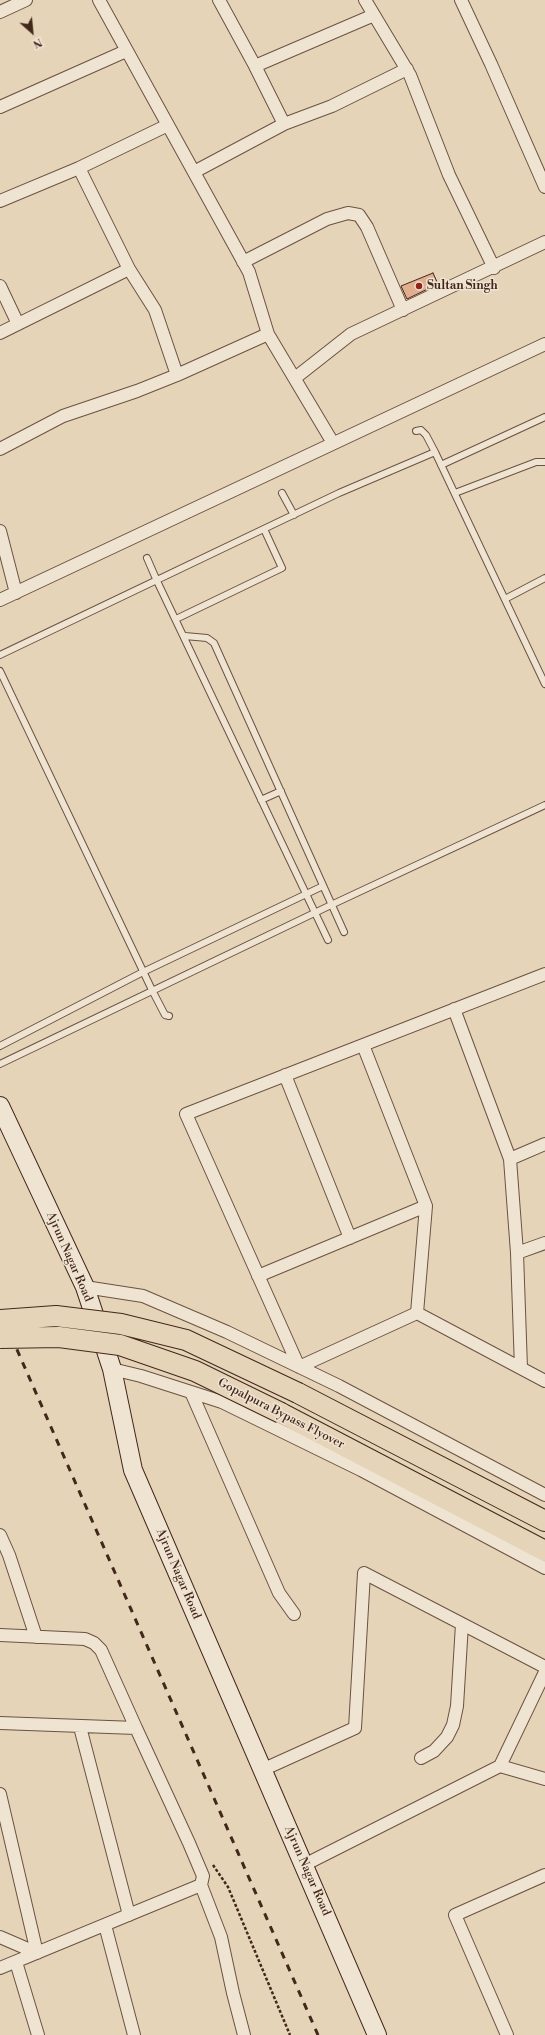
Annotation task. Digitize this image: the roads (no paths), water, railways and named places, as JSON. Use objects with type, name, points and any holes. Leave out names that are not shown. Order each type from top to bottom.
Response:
[{"type":"main road","name":"Gopalpura Bypass Flyover","points":[[0,1320],[56,1316],[121,1324],[186,1340],[298,1393],[545,1521]]},
{"type":"main road","name":"Gopalpura Bypass Flyover","points":[[0,1338],[59,1337],[120,1345],[195,1371],[280,1413],[545,1551]]},
{"type":"street","points":[[0,12],[26,0]]},
{"type":"street","points":[[99,0],[249,272],[268,334],[296,378],[333,443]]},
{"type":"street","points":[[219,0],[255,66],[284,124]]},
{"type":"street","points":[[365,0],[407,69],[449,175],[494,268]]},
{"type":"street","points":[[461,0],[545,187]]},
{"type":"street","points":[[255,66],[374,15]]},
{"type":"street","points":[[0,107],[126,51]]},
{"type":"street","points":[[194,172],[284,124],[332,106],[407,69]]},
{"type":"street","points":[[0,201],[79,168],[168,125]]},
{"type":"street","points":[[79,168],[129,269],[155,310],[177,375]]},
{"type":"street","points":[[243,262],[327,219],[348,213],[359,215],[367,227],[403,310]]},
{"type":"street","points":[[296,378],[352,334],[494,268],[545,242]]},
{"type":"street","points":[[0,333],[129,269]]},
{"type":"street","points":[[0,286],[18,324]]},
{"type":"street","points":[[0,449],[63,416],[137,391],[177,375],[268,334]]},
{"type":"street","points":[[0,600],[545,344]]},
{"type":"street","points":[[0,531],[16,593]]},
{"type":"street","points":[[299,1367],[186,1114],[454,1009],[544,977]]},
{"type":"street","points":[[454,1009],[510,1159],[517,1253],[521,1368]]},
{"type":"street","points":[[363,1045],[426,1206],[417,1313]]},
{"type":"street","points":[[285,1075],[350,1238]]},
{"type":"street","name":"Ajrun Nagar Road","points":[[0,1106],[85,1287],[112,1370],[133,1470],[377,2035]]},
{"type":"street","points":[[510,1159],[545,1144]]},
{"type":"street","points":[[258,1276],[426,1206]]},
{"type":"street","points":[[517,1253],[545,1243]]},
{"type":"street","points":[[85,1287],[143,1296],[227,1332],[299,1367],[545,1495]]},
{"type":"street","points":[[299,1367],[417,1313]]},
{"type":"street","points":[[417,1313],[545,1381]]},
{"type":"street","points":[[112,1370],[141,1376],[222,1402],[294,1436],[545,1568]]},
{"type":"street","points":[[191,1392],[279,1593],[294,1614]]},
{"type":"street","points":[[0,1534],[4,1555],[36,1638]]},
{"type":"street","points":[[262,1770],[355,1728],[364,1573],[545,1667]]},
{"type":"street","points":[[421,1758],[434,1751],[447,1738],[453,1725],[457,1706],[462,1624]]},
{"type":"street","points":[[0,1635],[36,1638],[85,1639],[94,1643],[101,1650],[203,1876],[201,1885],[221,1937],[244,2035]]},
{"type":"street","points":[[304,1865],[500,1766],[545,1672]]},
{"type":"street","points":[[0,1723],[136,1728]]},
{"type":"street","points":[[80,1727],[129,1915]]},
{"type":"street","points":[[500,1766],[545,1779]]},
{"type":"street","points":[[0,1794],[37,1954]]},
{"type":"street","points":[[507,2035],[455,1915],[545,1875]]},
{"type":"street","points":[[0,1968],[201,1885]]},
{"type":"street","points":[[105,1925],[134,2035]]},
{"type":"street","points":[[0,1937],[37,1954]]},
{"type":"street","points":[[16,1962],[38,2035]]},
{"type":"lane","points":[[441,464],[545,417]]},
{"type":"lane","points":[[416,430],[420,430],[426,434],[545,684]]},
{"type":"lane","points":[[0,655],[340,493],[435,452]]},
{"type":"lane","points":[[455,493],[536,462],[545,462]]},
{"type":"lane","points":[[282,494],[294,515]]},
{"type":"lane","points":[[176,619],[282,568],[264,529]]},
{"type":"lane","points":[[147,558],[261,800],[308,894],[328,940]]},
{"type":"lane","points":[[505,599],[545,578]]},
{"type":"lane","points":[[185,636],[207,638],[214,643],[344,932]]},
{"type":"lane","points":[[0,671],[143,972],[165,1014],[169,1016]]},
{"type":"lane","points":[[261,800],[281,791]]},
{"type":"lane","points":[[0,1064],[315,912],[545,805]]},
{"type":"lane","points":[[0,1046],[143,972],[323,886]]},
{"type":"railway","points":[[0,1311],[318,2035]]},
{"type":"place","name":"Sultan Singh","points":[[419,286]]}]
